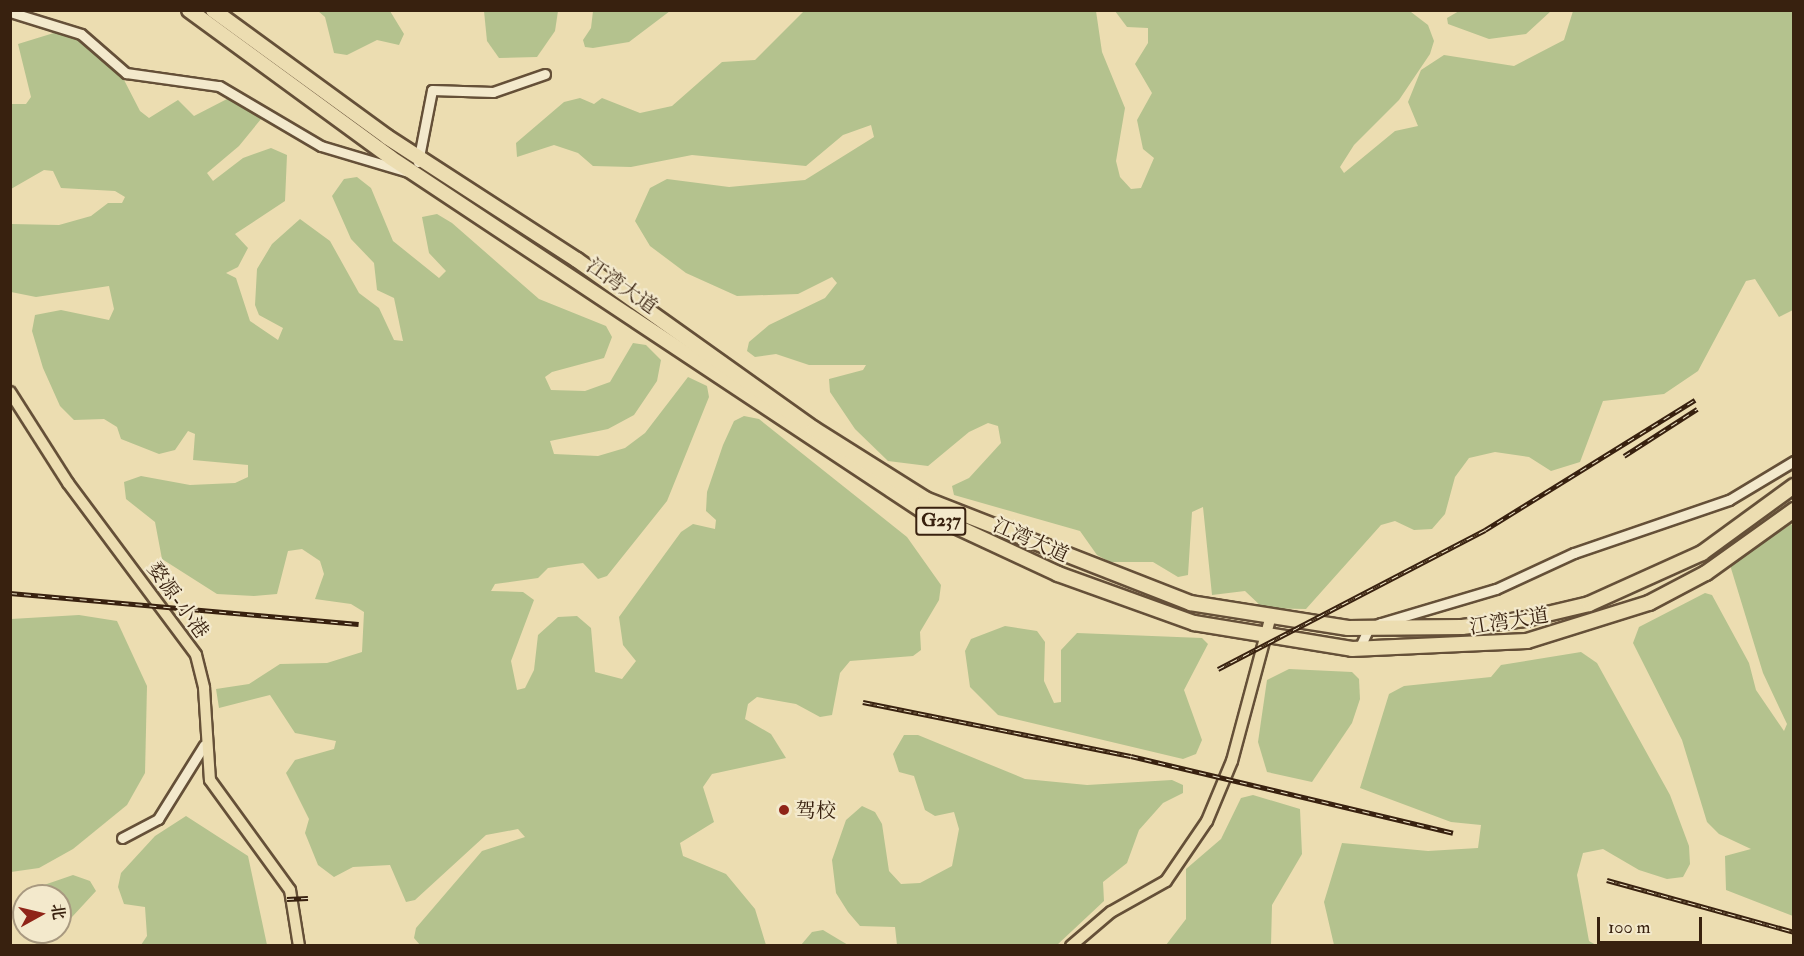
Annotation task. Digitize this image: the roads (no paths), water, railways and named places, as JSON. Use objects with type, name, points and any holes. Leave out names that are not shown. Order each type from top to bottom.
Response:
[{"type":"highway","name":"江湾大道","points":[[189,10],[410,170],[582,281],[816,444],[950,526],[1058,574],[1194,623],[1266,637],[1359,649],[1517,642],[1594,625],[1706,573],[1794,510]]},
{"type":"highway","name":"江湾大道","points":[[213,10],[421,159],[925,498],[1190,603],[1270,619],[1369,628],[1462,627],[1590,604],[1702,553],[1794,486]]},
{"type":"main road","name":"婺源-小港","points":[[10,392],[68,483],[196,655],[204,688],[204,745],[210,780],[278,867],[294,897],[299,945]]},
{"type":"main road","points":[[1071,945],[1111,912],[1166,881],[1207,821],[1232,761],[1270,619]]},
{"type":"street","points":[[10,12],[81,34],[126,73],[219,86],[321,146],[373,165],[410,170],[421,159],[432,90],[493,92],[544,74]]},
{"type":"street","points":[[1359,649],[1369,628],[1496,589],[1574,553],[1729,500],[1794,461]]},
{"type":"street","points":[[122,838],[158,819],[204,745]]},
{"type":"railway","points":[[1218,669],[1485,530],[1695,400]]},
{"type":"railway","points":[[1624,456],[1697,409]]},
{"type":"railway","points":[[10,593],[359,624]]},
{"type":"railway","points":[[863,702],[1131,756],[1453,833]]},
{"type":"railway","points":[[1607,880],[1794,932]]},
{"type":"railway","points":[[287,899],[308,898]]},
{"type":"place","name":"驾校","points":[[784,810]]}]
